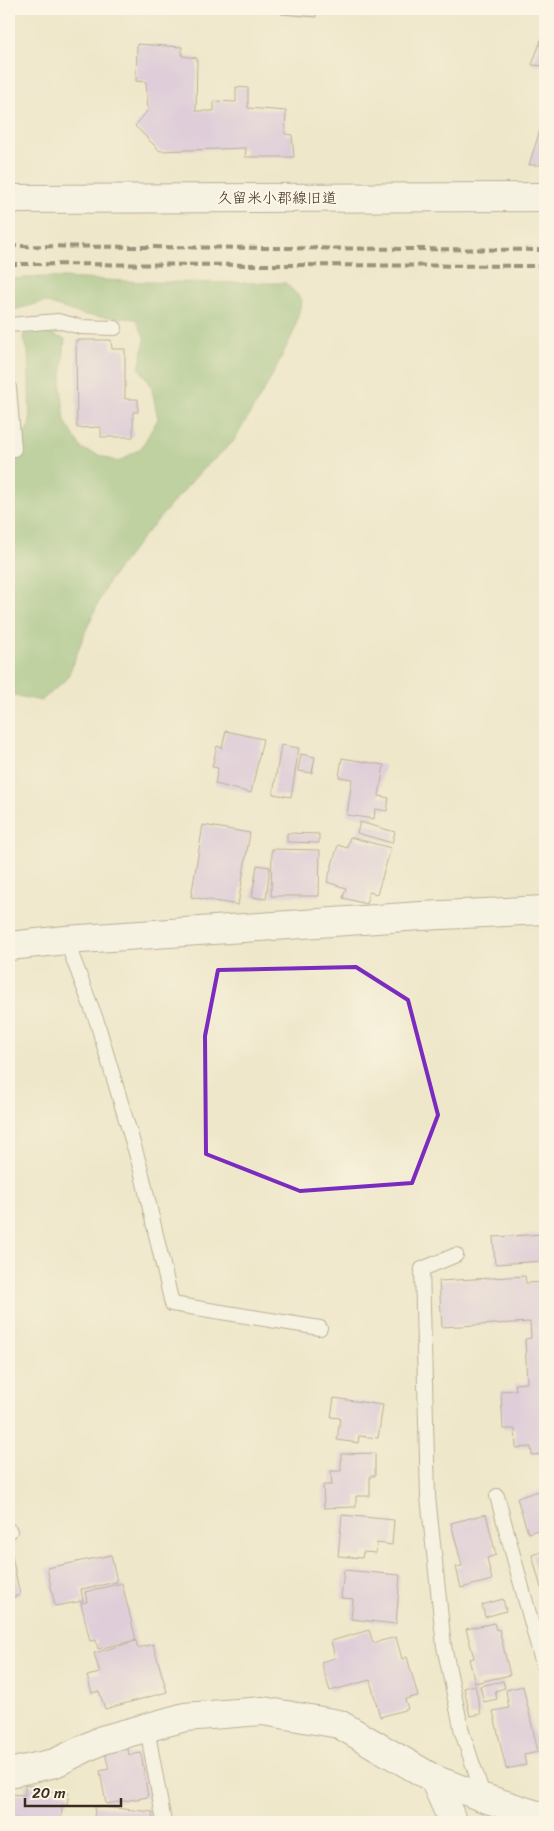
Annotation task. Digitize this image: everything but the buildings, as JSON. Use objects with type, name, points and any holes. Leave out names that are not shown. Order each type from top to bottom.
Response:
[{"type":"street","name":"久留米小郡線旧道","points":[[9,199],[545,197]]},
{"type":"street","points":[[9,946],[66,940],[421,916],[545,910]]},
{"type":"street","points":[[9,1773],[55,1763],[102,1740],[185,1717],[263,1710],[338,1724],[434,1779],[484,1798],[545,1816]]},
{"type":"street","points":[[434,1779],[453,1822]]},
{"type":"lane","points":[[9,325],[58,321],[81,326],[115,328]]},
{"type":"lane","points":[[9,387],[14,449]]},
{"type":"lane","points":[[66,940],[97,1022],[141,1170],[172,1304],[320,1328]]},
{"type":"lane","points":[[456,1256],[422,1269],[428,1497],[444,1646],[462,1732],[484,1798]]},
{"type":"lane","points":[[497,1496],[545,1672]]},
{"type":"lane","points":[[147,1728],[164,1822]]},
{"type":"highlighted area","points":[[356,967],[408,1000],[438,1115],[412,1183],[300,1191],[206,1154],[205,1036],[218,970]]},
{"type":"green space","points":[[42,277],[145,282],[286,283],[302,300],[294,331],[269,382],[233,442],[201,471],[141,539],[108,582],[86,630],[67,679],[41,701],[9,694],[9,471],[30,422],[28,352],[23,335],[42,332],[65,339],[61,386],[65,421],[82,449],[118,462],[141,448],[158,419],[151,385],[139,368],[145,339],[136,319],[84,315],[44,302],[9,311],[9,279]]},
{"type":"railway","points":[[9,246],[545,250]]},
{"type":"railway","points":[[9,264],[545,266]]}]
